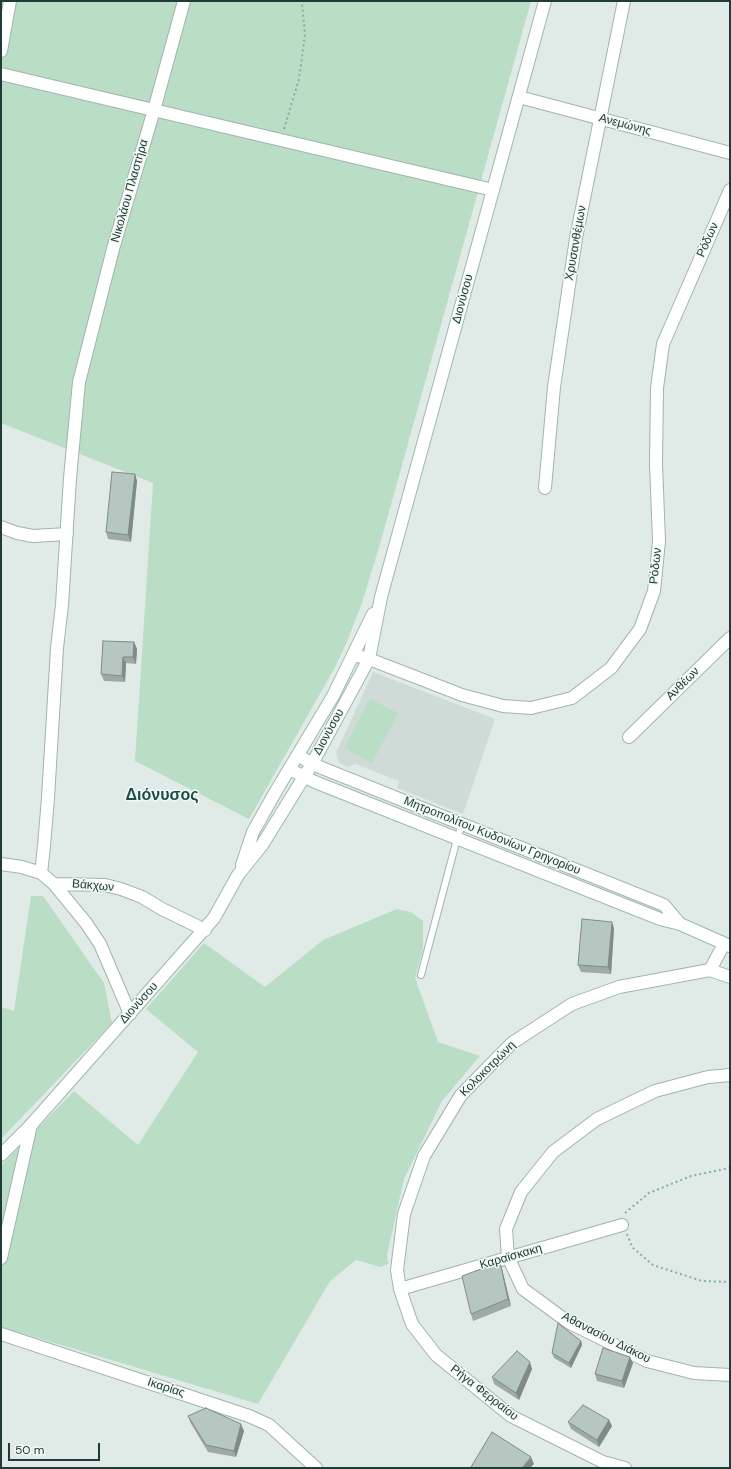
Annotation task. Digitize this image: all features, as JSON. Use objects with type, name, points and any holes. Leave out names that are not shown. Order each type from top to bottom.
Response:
[{"type":"street","points":[[1,51],[10,1]]},
{"type":"street","name":"Νικολάου Πλαστήρα","points":[[41,873],[48,798],[57,648],[62,605],[70,478],[79,382],[113,249],[184,1]]},
{"type":"street","name":"Διονύσου","points":[[1,1155],[31,1125],[205,930],[214,918],[238,876],[262,845],[312,764],[369,659],[381,597],[545,1]]},
{"type":"street","name":"Χρυσανθέμων","points":[[545,488],[554,386],[576,238],[624,1]]},
{"type":"street","points":[[1,74],[493,190]]},
{"type":"street","name":"Ανεμώνης","points":[[519,97],[730,153]]},
{"type":"street","name":"Ρόδων","points":[[354,655],[369,659],[462,695],[503,706],[531,708],[572,698],[610,668],[640,629],[654,591],[659,541],[656,462],[657,388],[663,344],[730,190]]},
{"type":"street","points":[[1,527],[17,533],[33,536],[66,534]]},
{"type":"street","name":"Διονύσου","points":[[238,876],[254,832],[289,769],[333,696],[381,597]]},
{"type":"street","name":"Ανθέων","points":[[629,737],[728,640],[730,626]]},
{"type":"street","name":"Μητροπολίτου Κυδονίων Γρηγορίου","points":[[298,755],[312,764],[664,905],[680,924]]},
{"type":"street","name":"Μητροπολίτου Κυδονίων Γρηγορίου","points":[[289,769],[304,777],[457,839],[660,919],[680,924],[727,945]]},
{"type":"street","points":[[1,864],[41,873],[54,884],[86,923],[100,944],[130,1014]]},
{"type":"street","name":"Βάκχων","points":[[54,884],[105,885],[121,889],[142,897],[162,909],[205,930]]},
{"type":"street","points":[[710,970],[727,945]]},
{"type":"street","name":"Κολοκοτρώνη","points":[[400,1289],[397,1270],[404,1214],[424,1156],[461,1095],[512,1043],[572,1004],[619,987],[710,970],[730,977]]},
{"type":"street","points":[[508,1257],[506,1229],[521,1192],[553,1152],[597,1120],[655,1092],[708,1077],[730,1075]]},
{"type":"street","name":"Διονύσου","points":[[1,1258],[31,1125]]},
{"type":"street","name":"Καραϊσκακη","points":[[400,1289],[622,1224]]},
{"type":"street","name":"Αθανασίου Διάκου","points":[[508,1257],[523,1289],[568,1322],[647,1361],[694,1374],[730,1375]]},
{"type":"street","name":"Ρήγα Φερραίου","points":[[400,1289],[412,1324],[436,1355],[511,1416],[601,1465],[625,1468]]},
{"type":"street","name":"Ικαρίας","points":[[1,1334],[249,1416],[269,1425],[316,1468]]},
{"type":"lane","points":[[421,975],[462,824]]},
{"type":"path","points":[[281,140],[299,79],[305,34],[302,4],[304,1]]},
{"type":"path","points":[[730,1168],[691,1176],[649,1193],[625,1213],[622,1224],[632,1247],[653,1265],[702,1281],[730,1282]]},
{"type":"shaded area","points":[[373,672],[495,719],[463,814],[397,788],[399,781],[355,764],[348,767],[339,763],[336,753]]},
{"type":"green space","points":[[1,1],[531,1],[382,537],[362,603],[346,644],[334,669],[249,819],[135,761],[153,483],[1,423]]},
{"type":"green space","points":[[370,699],[398,713],[372,763],[344,748]]},
{"type":"green space","points":[[31,896],[43,896],[104,983],[112,1023],[1,1139],[1,1007],[14,1011]]},
{"type":"green space","points":[[397,909],[411,912],[423,921],[423,949],[415,978],[438,1042],[480,1056],[442,1101],[404,1179],[387,1255],[388,1264],[381,1267],[356,1260],[330,1281],[258,1404],[1,1327],[1,1166],[74,1091],[138,1145],[198,1052],[146,1009],[204,943],[265,987],[323,940]]},
{"type":"building","points":[[112,472],[135,474],[128,535],[106,532]]},
{"type":"building","points":[[103,641],[134,642],[133,657],[123,657],[122,676],[101,674]]},
{"type":"building","points":[[582,919],[612,922],[608,967],[578,965]]},
{"type":"building","points":[[500,1262],[508,1299],[471,1314],[462,1276]]},
{"type":"building","points":[[558,1323],[581,1341],[569,1363],[552,1353]]},
{"type":"building","points":[[603,1348],[630,1357],[622,1381],[595,1374]]},
{"type":"building","points":[[517,1351],[530,1362],[516,1393],[492,1377]]},
{"type":"building","points":[[583,1405],[609,1420],[597,1440],[568,1422]]},
{"type":"building","points":[[206,1408],[241,1424],[234,1451],[206,1445],[188,1416]]},
{"type":"building","points":[[492,1432],[531,1457],[522,1468],[471,1467]]},
{"type":"district","name":"Διόνυσος","points":[[162,796]]}]
